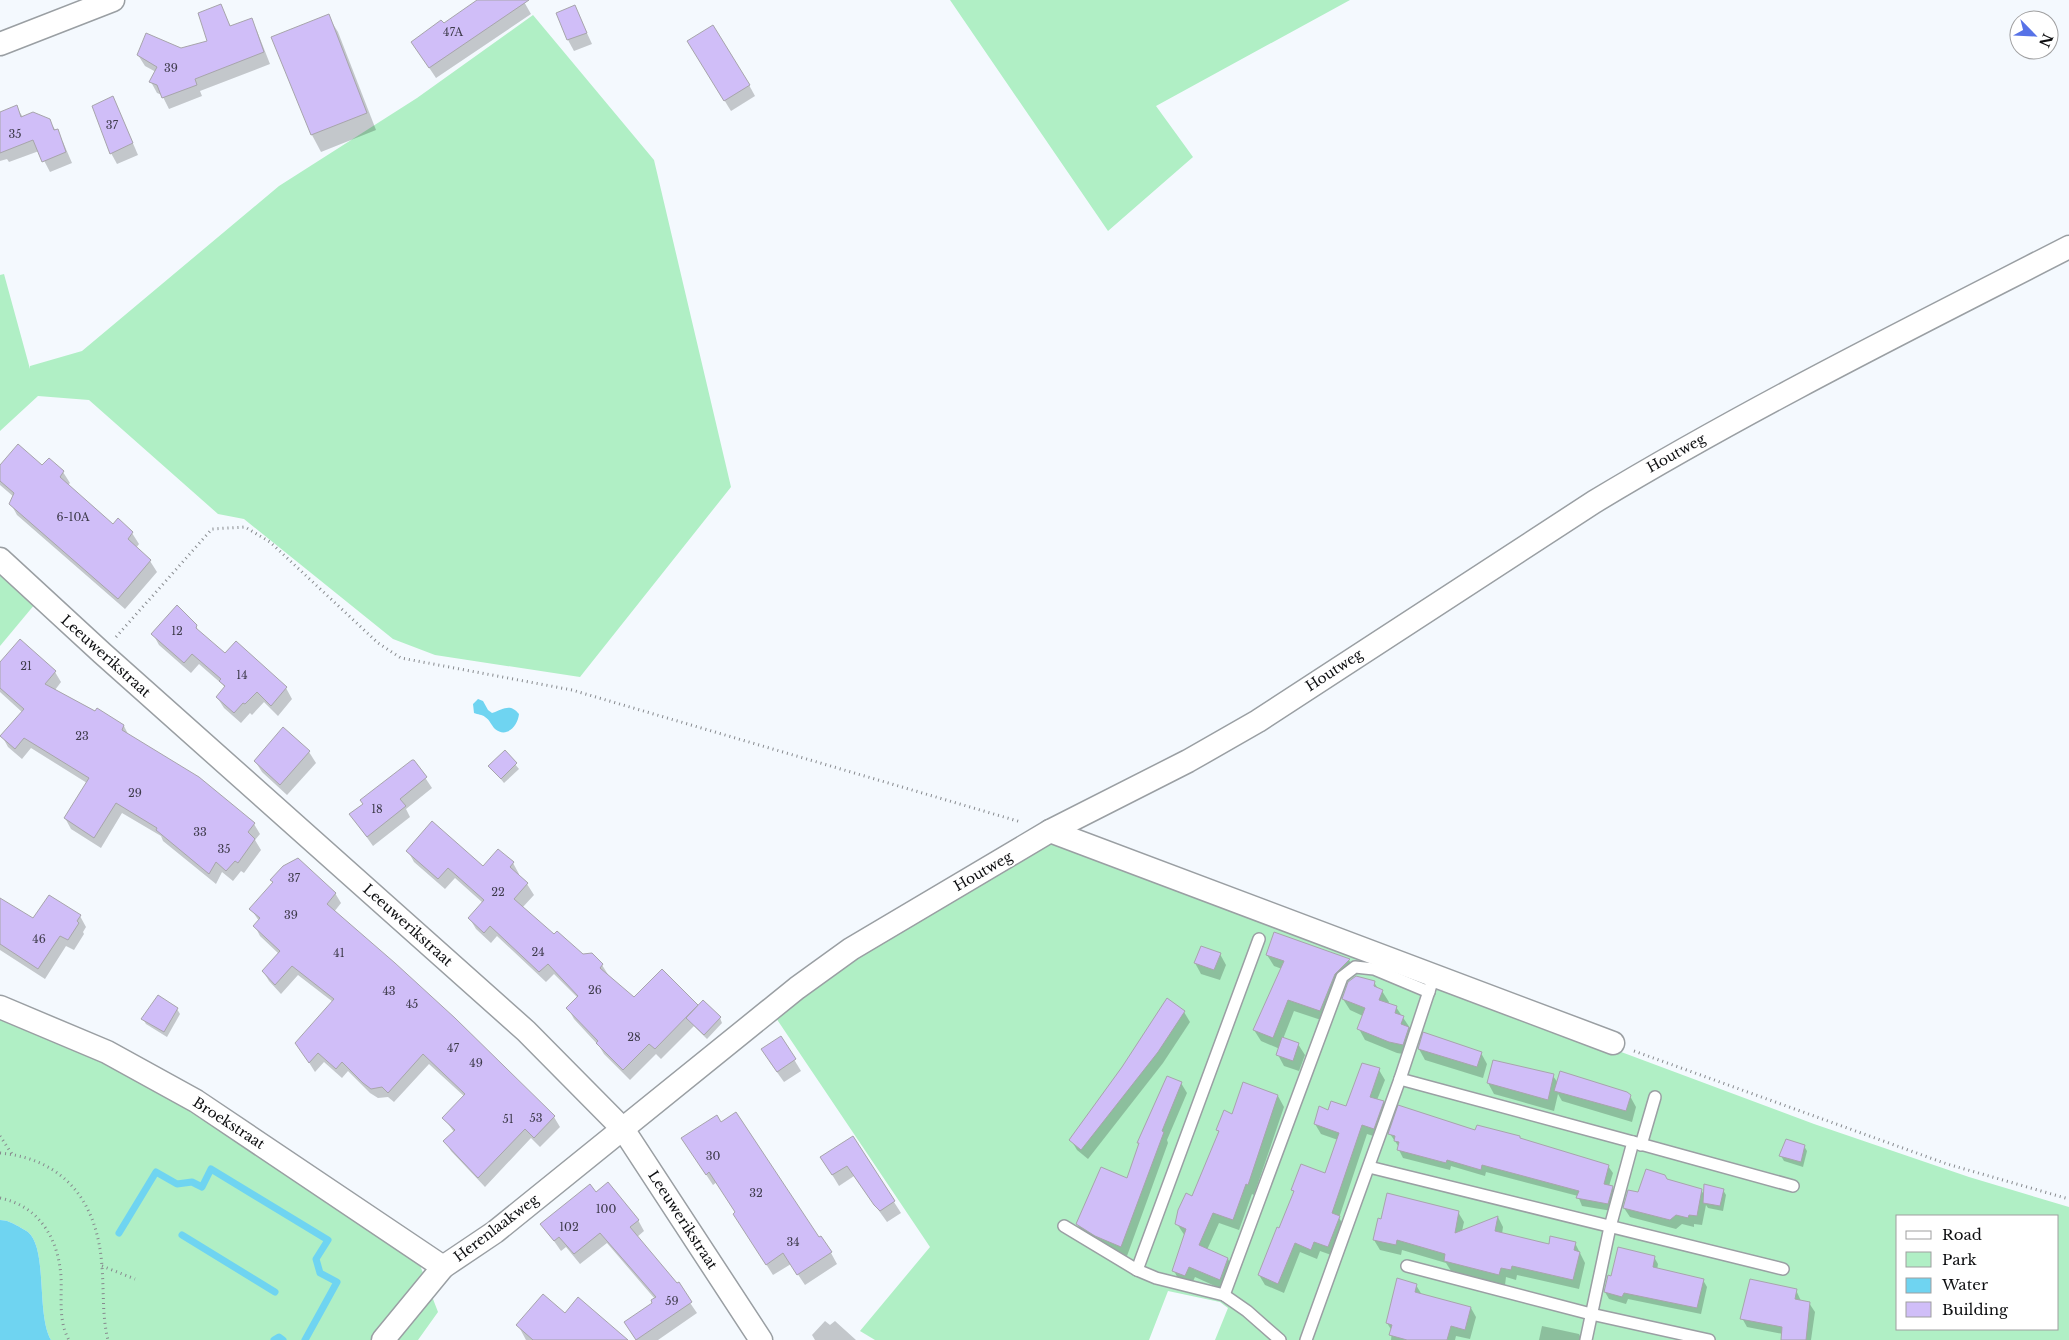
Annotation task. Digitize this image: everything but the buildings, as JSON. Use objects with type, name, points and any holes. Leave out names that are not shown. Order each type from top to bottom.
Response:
[{"type":"street","points":[[0,44],[113,0]]},
{"type":"street","name":"Houtweg","points":[[623,1129],[822,969],[878,932],[1050,831],[1188,761],[1258,721],[1594,502],[1650,468],[1880,344],[2069,247]]},
{"type":"street","name":"Leeuwerikstraat","points":[[0,558],[102,653],[526,1031],[623,1129],[761,1340]]},
{"type":"street","points":[[1050,831],[1431,984],[1613,1043]]},
{"type":"street","name":"Broekstraat","points":[[0,1006],[106,1052],[196,1101],[443,1267]]},
{"type":"street","name":"Herenlaakweg","points":[[383,1340],[443,1267],[495,1232],[623,1129]]},
{"type":"lane","points":[[1137,1270],[1259,939]]},
{"type":"lane","points":[[1224,1295],[1342,977],[1355,967],[1374,969],[1431,984],[1400,1079],[1306,1340]]},
{"type":"lane","points":[[1400,1079],[1793,1186]]},
{"type":"lane","points":[[1586,1340],[1610,1227],[1637,1144],[1655,1098]]},
{"type":"lane","points":[[1369,1167],[1783,1269]]},
{"type":"lane","points":[[1064,1226],[1137,1270],[1177,1285],[1224,1295],[1247,1310],[1280,1340]]},
{"type":"lane","points":[[1407,1266],[1591,1314],[1709,1340]]},
{"type":"path","points":[[102,653],[212,529],[245,527],[270,542],[378,643],[401,658],[572,690],[1050,831]]},
{"type":"path","points":[[1613,1043],[1947,1164],[2069,1199]]},
{"type":"path","points":[[0,1136],[13,1154]]},
{"type":"path","points":[[0,1153],[13,1154],[33,1160],[56,1170],[64,1176],[82,1200],[93,1220],[102,1266],[104,1316],[108,1340]]},
{"type":"path","points":[[0,1198],[20,1204],[33,1212],[44,1225],[52,1239],[60,1266],[62,1326],[69,1340]]},
{"type":"path","points":[[102,1266],[135,1279]]},
{"type":"green space","points":[[950,0],[1350,0],[1156,106],[1193,157],[1108,231]]},
{"type":"green space","points":[[533,15],[654,160],[731,487],[580,677],[435,655],[393,639],[244,519],[218,514],[89,400],[38,396],[0,431],[0,275],[4,274],[30,369],[30,366],[82,351],[279,186],[417,98]]},
{"type":"green space","points":[[0,573],[35,604],[0,646]]},
{"type":"green space","points":[[1056,841],[1814,1124],[1969,1177],[2069,1207],[2069,1340],[1215,1340],[1228,1308],[1220,1302],[1168,1291],[1149,1340],[875,1340],[860,1331],[930,1247],[776,1018],[824,980],[852,961]]},
{"type":"green space","points":[[0,1015],[153,1085],[330,1196],[326,1203],[351,1219],[356,1213],[418,1260],[438,1312],[418,1340],[51,1340],[44,1315],[38,1252],[34,1240],[26,1230],[0,1220]]},
{"type":"water","points":[[478,699],[483,701],[492,713],[507,708],[513,709],[519,714],[517,722],[508,732],[499,732],[487,718],[474,713],[473,704]]},
{"type":"water","points":[[0,1220],[26,1230],[34,1240],[40,1267],[44,1315],[51,1340],[0,1340]]},
{"type":"waterway","points":[[119,1233],[156,1172],[177,1184],[192,1182],[202,1187],[211,1169],[328,1240],[316,1259],[320,1273],[337,1282],[305,1340]]},
{"type":"waterway","points":[[182,1235],[275,1292]]},
{"type":"waterway","points":[[274,1340],[279,1337],[283,1340]]}]
